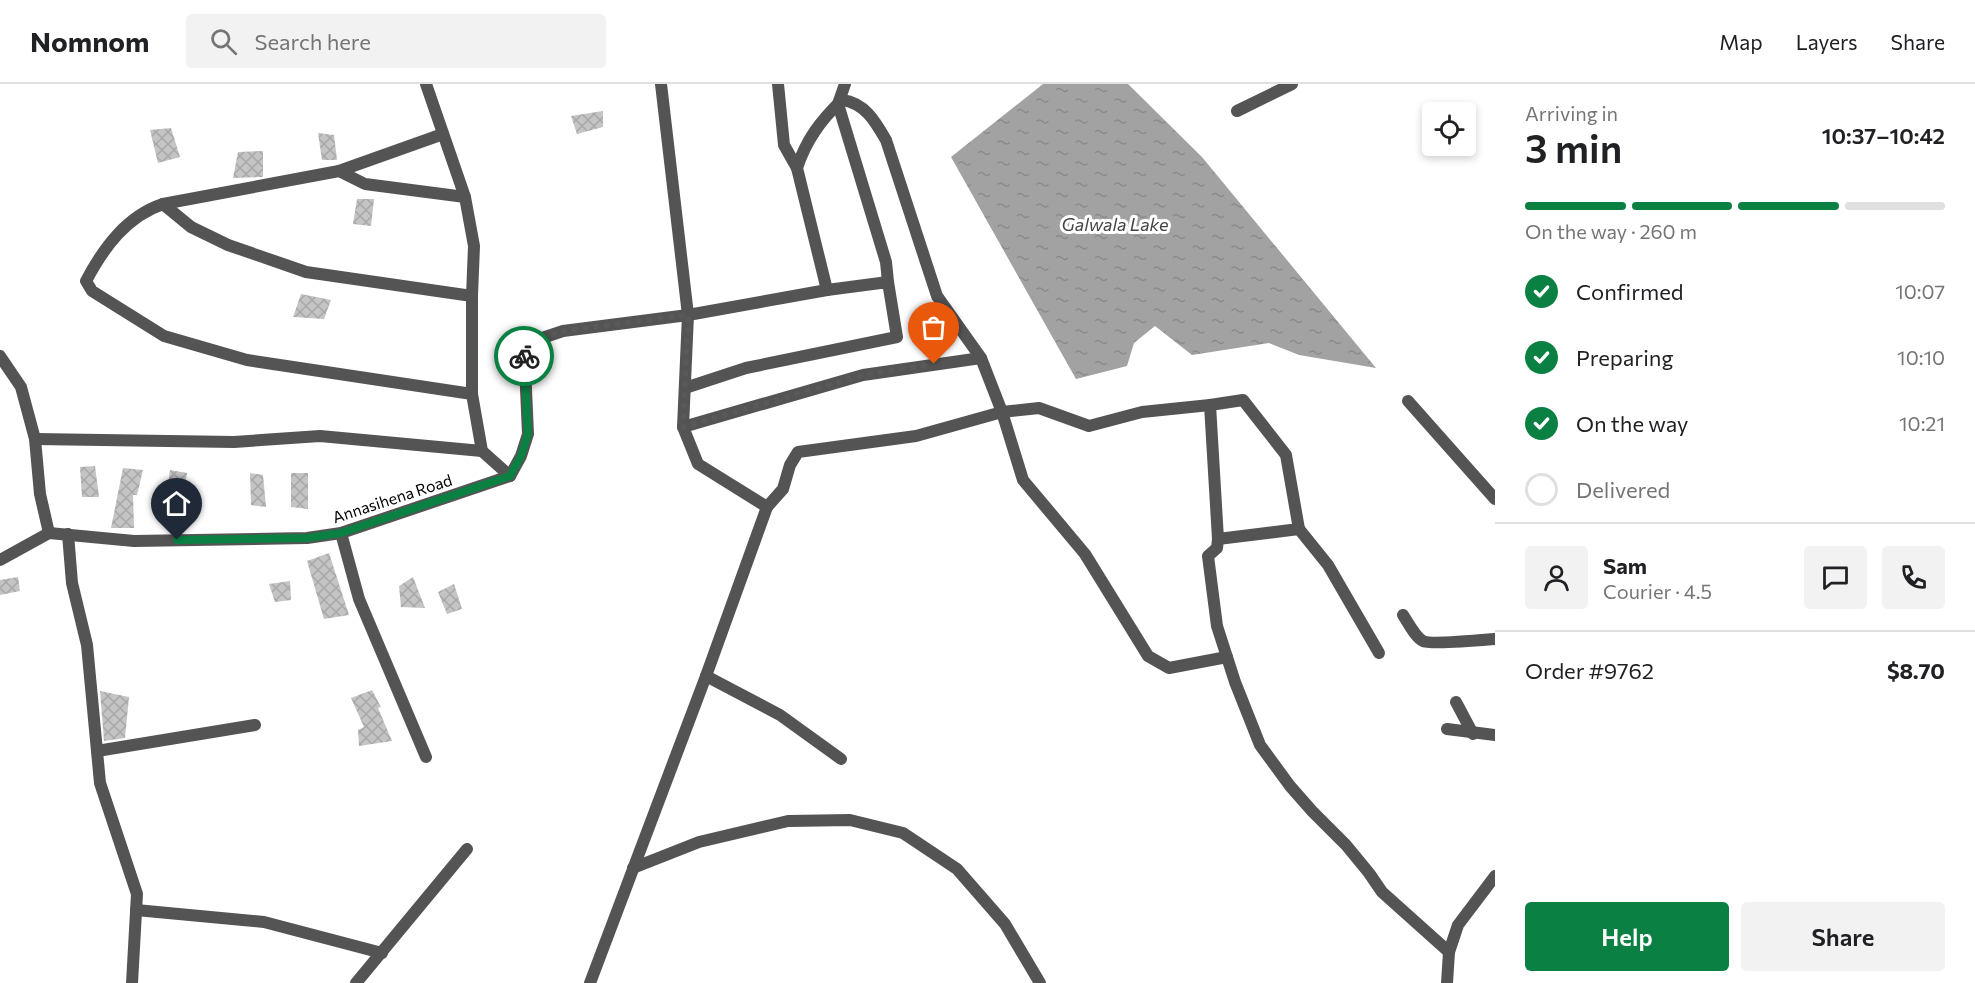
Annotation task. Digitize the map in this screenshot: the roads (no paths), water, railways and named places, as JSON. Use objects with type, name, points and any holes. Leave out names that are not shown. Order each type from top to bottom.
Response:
[{"type":"street","points":[[426,84],[465,197],[474,246],[472,394],[482,452]]},
{"type":"street","points":[[661,84],[688,315],[683,427],[698,464],[767,507]]},
{"type":"street","points":[[778,84],[784,145],[797,168],[827,290]]},
{"type":"street","points":[[685,388],[746,368],[897,337],[886,262],[838,104],[845,84]]},
{"type":"street","points":[[1238,111],[1292,84]]},
{"type":"street","points":[[797,168],[803,151],[822,119],[842,100],[854,101],[872,117],[886,140],[937,296],[981,358],[1002,412],[1023,480],[1085,554],[1148,656],[1169,668],[1227,657]]},
{"type":"street","points":[[443,134],[339,171],[164,204],[150,209],[123,227],[98,259],[86,281],[92,291],[164,336],[248,360],[472,394]]},
{"type":"street","points":[[339,171],[365,184],[465,197]]},
{"type":"street","points":[[164,204],[191,227],[228,245],[306,272],[472,296]]},
{"type":"street","points":[[35,439],[234,442],[320,436],[482,452],[510,476],[521,456],[528,434],[524,344],[563,331],[688,315],[827,290],[888,282]]},
{"type":"street","points":[[0,356],[21,387],[35,439],[40,494],[49,533],[0,560]]},
{"type":"street","points":[[683,427],[863,375],[981,358]]},
{"type":"street","points":[[590,983],[767,507],[783,489],[790,465],[798,452],[916,436],[1002,412],[1040,408],[1089,426],[1142,412],[1243,400],[1286,455],[1299,529],[1328,566],[1378,653]]},
{"type":"street","points":[[1408,401],[1495,499]]},
{"type":"street","points":[[1210,405],[1218,539],[1217,548],[1208,556],[1217,626],[1249,722],[1260,745],[1290,786],[1346,845],[1382,892],[1449,952]]},
{"type":"street","name":"Annasihena Road","points":[[49,533],[134,541],[307,538],[341,533],[510,476]]},
{"type":"street","points":[[1218,539],[1299,529]]},
{"type":"street","points":[[341,533],[359,599],[426,757]]},
{"type":"street","points":[[68,534],[72,583],[87,645],[100,783],[136,894],[132,983]]},
{"type":"street","points":[[1402,615],[1422,641],[1433,644],[1447,641],[1495,639]]},
{"type":"street","points":[[706,676],[780,715],[841,759]]},
{"type":"street","points":[[1456,702],[1473,734]]},
{"type":"street","points":[[97,752],[255,725]]},
{"type":"street","points":[[1447,729],[1495,735]]},
{"type":"street","points":[[633,868],[699,842],[788,821],[850,820],[903,833],[957,869],[1005,924],[1040,983]]},
{"type":"street","points":[[356,983],[467,849]]},
{"type":"street","points":[[1447,983],[1449,952],[1458,925],[1495,876]]},
{"type":"street","points":[[136,910],[264,922],[382,952]]},
{"type":"water","name":"Galwala Lake","points":[[1043,84],[1128,84],[1202,157],[1376,368],[1299,355],[1269,343],[1192,355],[1155,326],[1134,343],[1127,366],[1076,379],[951,157]]}]
